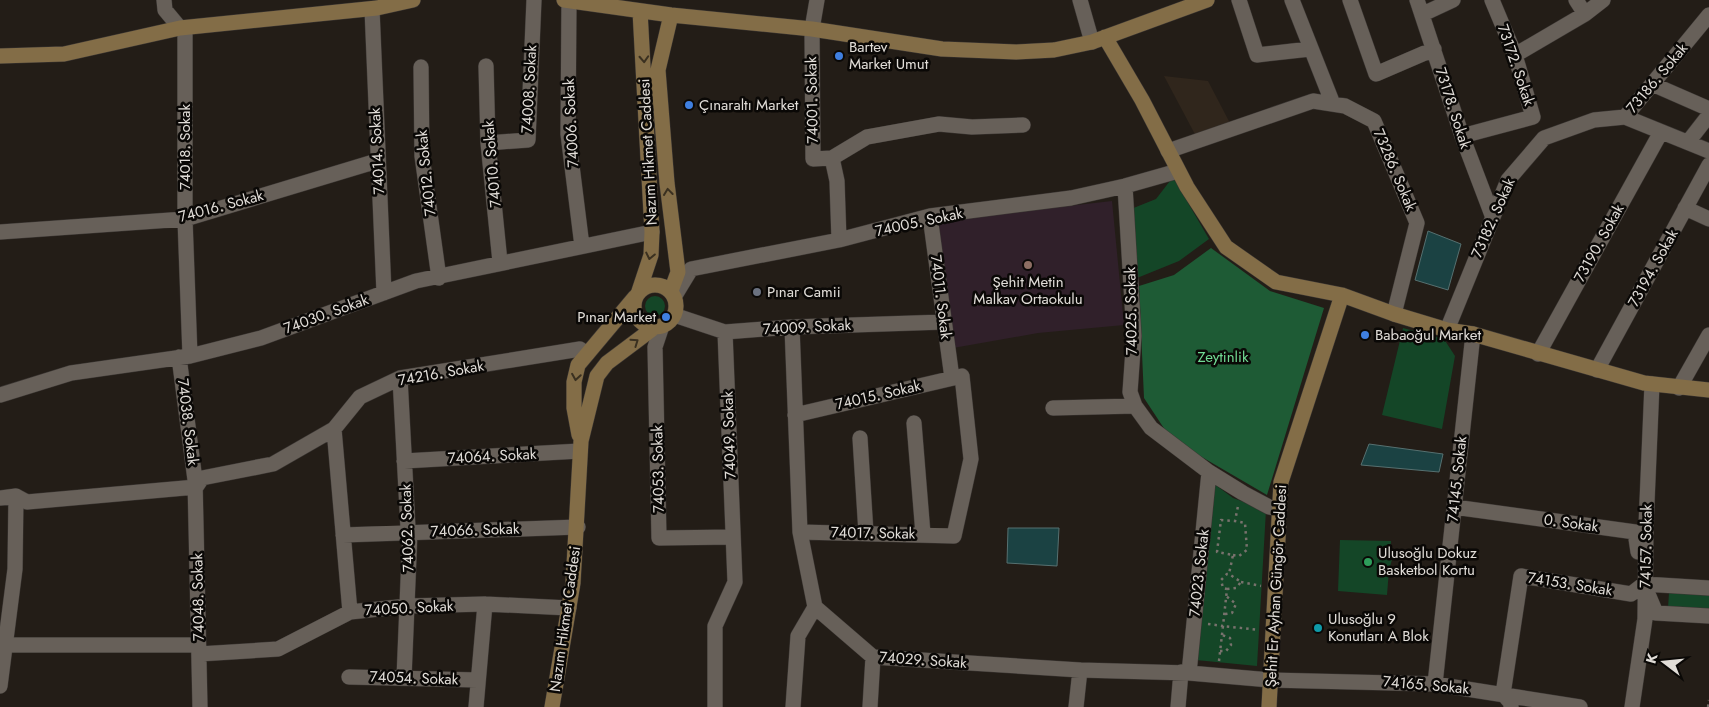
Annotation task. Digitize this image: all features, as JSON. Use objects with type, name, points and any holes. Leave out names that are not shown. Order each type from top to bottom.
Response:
[{"type":"main road","points":[[0,56],[64,54],[183,28],[372,9],[413,0]]},
{"type":"main road","points":[[567,0],[623,4],[640,11],[812,29],[942,48],[1016,52],[1054,50],[1098,40],[1207,0]]},
{"type":"main road","name":"Nazım Hikmet Caddesi","points":[[552,707],[573,583],[578,527],[580,446],[574,408],[574,382],[578,365],[637,294],[651,255],[652,232],[640,11]]},
{"type":"main road","name":"Nazım Hikmet Caddesi","points":[[671,15],[658,70],[667,183],[678,272],[673,294]]},
{"type":"main road","points":[[1098,40],[1142,100],[1178,171],[1226,247],[1276,282],[1342,295],[1394,314],[1448,330],[1473,334],[1538,354],[1652,384],[1709,390]]},
{"type":"main road","points":[[651,284],[658,284],[673,294],[676,304],[674,315],[668,323],[658,327],[642,323],[637,318],[634,311],[637,294],[651,284]]},
{"type":"main road","name":"Şehit Er Ayhan Güngör Caddesi","points":[[1269,707],[1281,482],[1342,295]]},
{"type":"main road","name":"Nazım Hikmet Caddesi","points":[[580,446],[597,376],[606,363],[658,327]]},
{"type":"street","points":[[164,0],[165,10],[183,28]]},
{"type":"street","name":"74008. Sokak","points":[[488,143],[528,140],[534,0]]},
{"type":"street","name":"74006. Sokak","points":[[567,0],[568,134],[582,246]]},
{"type":"street","points":[[812,29],[817,0]]},
{"type":"street","points":[[1080,0],[1098,40]]},
{"type":"street","points":[[1238,0],[1257,55],[1310,49]]},
{"type":"street","points":[[1292,0],[1333,104]]},
{"type":"street","points":[[1350,0],[1376,74],[1434,49]]},
{"type":"street","points":[[1420,7],[1452,0]]},
{"type":"street","name":"73172. Sokak","points":[[1462,136],[1533,117],[1515,55],[1492,0]]},
{"type":"street","points":[[1576,0],[1585,14]]},
{"type":"street","points":[[1515,55],[1585,14],[1603,0]]},
{"type":"street","name":"73178. Sokak","points":[[1420,7],[1462,136],[1492,215]]},
{"type":"street","name":"74014. Sokak","points":[[372,9],[384,293]]},
{"type":"street","name":"73186. Sokak","points":[[1625,117],[1709,15]]},
{"type":"street","name":"74018. Sokak","points":[[183,28],[185,356]]},
{"type":"street","name":"74001. Sokak","points":[[812,29],[813,159],[832,158],[838,181],[839,240]]},
{"type":"street","name":"74010. Sokak","points":[[486,66],[488,143],[500,262]]},
{"type":"street","name":"74012. Sokak","points":[[421,67],[422,156],[439,278]]},
{"type":"street","points":[[1652,84],[1709,109]]},
{"type":"street","name":"73286. Sokak","points":[[1168,151],[1313,101],[1346,106],[1374,121],[1417,223],[1394,314]]},
{"type":"street","points":[[1688,142],[1709,115]]},
{"type":"street","points":[[1625,117],[1709,151]]},
{"type":"street","name":"73182. Sokak","points":[[1448,330],[1492,215],[1508,180],[1544,138],[1594,120],[1625,117]]},
{"type":"street","points":[[832,158],[867,137],[938,124],[972,127],[1023,125]]},
{"type":"street","name":"73190. Sokak","points":[[1538,354],[1661,132]]},
{"type":"street","name":"74016. Sokak","points":[[0,232],[185,219],[377,161]]},
{"type":"street","name":"73194. Sokak","points":[[1596,370],[1709,165]]},
{"type":"street","name":"74005. Sokak","points":[[673,294],[691,269],[839,240],[930,216],[1064,199],[1125,186],[1178,171]]},
{"type":"street","name":"74025. Sokak","points":[[1125,186],[1134,336],[1130,392],[1135,406],[1151,428],[1209,472],[1270,507],[1279,508]]},
{"type":"street","points":[[1685,208],[1709,219]]},
{"type":"street","name":"74011. Sokak","points":[[923,534],[954,536],[971,459],[957,377],[944,322],[930,216]]},
{"type":"street","name":"74030. Sokak","points":[[0,395],[71,373],[185,356],[261,338],[416,281],[439,278],[500,262],[652,232]]},
{"type":"street","name":"74009. Sokak","points":[[674,315],[725,332],[792,327],[944,322]]},
{"type":"street","name":"74053. Sokak","points":[[658,327],[655,347],[659,538],[733,537]]},
{"type":"street","points":[[792,327],[800,532],[815,606],[798,636],[793,707]]},
{"type":"street","name":"74049. Sokak","points":[[715,707],[715,626],[735,582],[725,332]]},
{"type":"street","name":"74145. Sokak","points":[[1436,684],[1473,334]]},
{"type":"street","points":[[1679,388],[1709,335]]},
{"type":"street","name":"74216. Sokak","points":[[0,498],[16,496],[28,502],[196,487],[202,478],[273,464],[334,429],[360,397],[400,378],[580,349],[587,354]]},
{"type":"street","name":"74038. Sokak","points":[[185,356],[196,487]]},
{"type":"street","name":"74015. Sokak","points":[[795,415],[957,377]]},
{"type":"street","name":"74062. Sokak","points":[[400,378],[408,528],[410,532],[404,678]]},
{"type":"street","name":"74157. Sokak","points":[[1632,707],[1645,619],[1644,584],[1652,384]]},
{"type":"street","points":[[1053,408],[1135,406]]},
{"type":"street","name":"74017. Sokak","points":[[800,532],[923,534],[914,423]]},
{"type":"street","points":[[334,429],[350,612]]},
{"type":"street","points":[[860,438],[866,533]]},
{"type":"street","name":"74064. Sokak","points":[[404,461],[580,446]]},
{"type":"street","name":"74023. Sokak","points":[[1178,707],[1185,673],[1209,472]]},
{"type":"street","name":"74048. Sokak","points":[[196,487],[200,707]]},
{"type":"street","points":[[0,686],[15,569],[16,496]]},
{"type":"street","name":"0. Sokak","points":[[1454,508],[1634,532],[1644,584]]},
{"type":"street","name":"74066. Sokak","points":[[343,535],[578,527]]},
{"type":"street","name":"74153. Sokak","points":[[1507,700],[1521,576],[1631,594],[1644,584]]},
{"type":"street","points":[[1709,588],[1644,584],[1656,613],[1709,616]]},
{"type":"street","points":[[476,707],[485,604]]},
{"type":"street","name":"74050. Sokak","points":[[5,644],[198,650],[278,650],[350,612],[408,606],[485,604],[569,608]]},
{"type":"street","name":"74029. Sokak","points":[[815,606],[873,657],[1080,670],[1185,673],[1270,680]]},
{"type":"street","points":[[870,707],[873,657]]},
{"type":"street","points":[[1076,707],[1080,670]]},
{"type":"street","name":"74054. Sokak","points":[[349,677],[478,680]]},
{"type":"street","name":"74165. Sokak","points":[[1270,680],[1436,684],[1507,700],[1580,707]]},
{"type":"path","points":[[1233,521],[1235,521],[1243,493]]},
{"type":"path","points":[[1221,520],[1245,523],[1247,550],[1240,556],[1233,555],[1217,552],[1221,520]]},
{"type":"path","points":[[1230,574],[1233,555]]},
{"type":"path","points":[[1230,574],[1226,574],[1221,580],[1222,588],[1236,588],[1241,582]]},
{"type":"path","points":[[1230,574],[1241,582],[1265,587]]},
{"type":"path","points":[[1219,662],[1227,589]]},
{"type":"path","points":[[1225,614],[1232,613],[1236,604],[1226,596]]},
{"type":"path","points":[[1223,626],[1263,631]]},
{"type":"path","points":[[1220,651],[1226,652],[1231,644],[1230,638],[1222,635]]},
{"type":"path","points":[[1708,707],[1709,700]]},
{"type":"shaded area","points":[[1164,76],[1208,81],[1232,127],[1198,140]]},
{"type":"shaded area","name":"Şehit Metin Malkav Ortaokulu","points":[[1112,201],[1124,325],[1038,333],[953,348],[938,221]]},
{"type":"green space","points":[[1173,177],[1209,239],[1179,261],[1137,278],[1131,209],[1156,199]]},
{"type":"green space","name":"Zeytinlik","points":[[1211,248],[1270,291],[1324,308],[1267,495],[1171,439],[1144,398],[1139,286],[1174,275]]},
{"type":"green space","points":[[651,296],[659,296],[665,302],[665,310],[659,316],[651,316],[645,310],[645,302]]},
{"type":"green space","points":[[1403,328],[1444,339],[1455,356],[1442,429],[1382,415]]},
{"type":"green space","points":[[1213,483],[1233,498],[1266,510],[1257,666],[1196,660]]},
{"type":"green space","points":[[1340,540],[1391,541],[1390,554],[1393,556],[1389,570],[1387,595],[1338,591]]},
{"type":"green space","points":[[1669,593],[1709,595],[1709,611],[1668,608]]},
{"type":"water","points":[[1428,231],[1461,244],[1448,290],[1415,280]]},
{"type":"water","points":[[1369,444],[1443,454],[1439,472],[1361,465]]},
{"type":"water","points":[[1008,528],[1059,528],[1057,566],[1007,563]]},
{"type":"place","name":"Bartev Market Umut","points":[[839,56]]},
{"type":"place","name":"Çınaraltı Market","points":[[689,105]]},
{"type":"place","name":"Şehit Metin Malkav Ortaokulu","points":[[1028,265]]},
{"type":"place","name":"Pınar Camii","points":[[757,292]]},
{"type":"place","name":"Pınar Market","points":[[666,317]]},
{"type":"place","name":"Babaoğul Market","points":[[1365,335]]},
{"type":"place","name":"Ulusoğlu Dokuz Basketbol Kortu","points":[[1368,562]]},
{"type":"place","name":"Ulusoğlu 9 Konutları A Blok","points":[[1318,628]]}]
